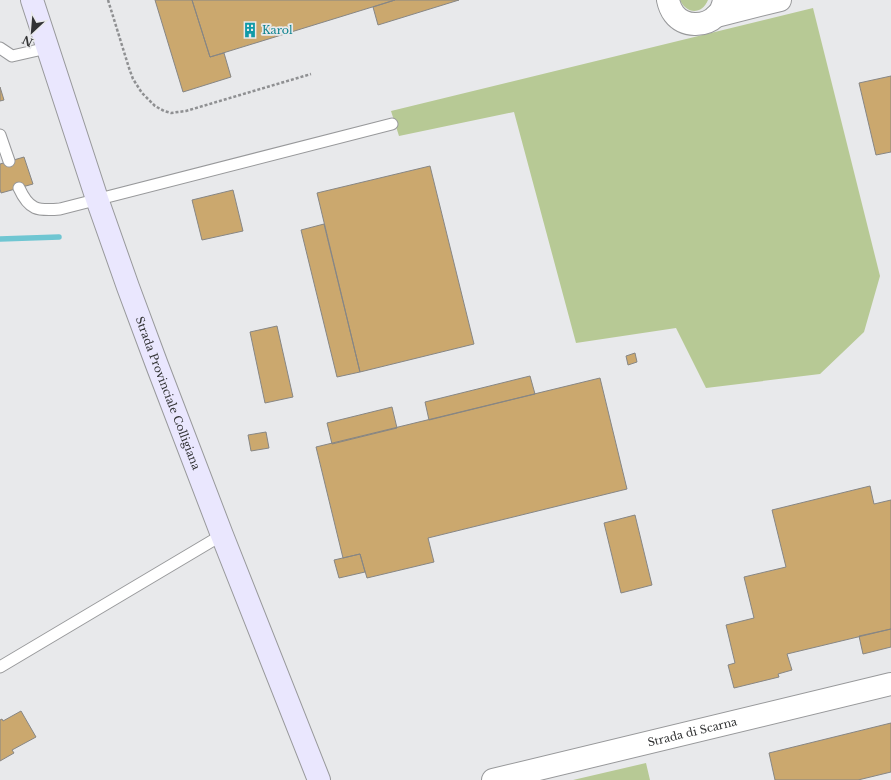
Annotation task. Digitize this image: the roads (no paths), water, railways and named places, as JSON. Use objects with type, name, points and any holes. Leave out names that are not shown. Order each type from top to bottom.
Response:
[{"type":"main road","name":"Strada Provinciale Colligiana","points":[[32,0],[112,243],[222,535],[319,780]]},
{"type":"street","points":[[668,0],[670,8],[675,16],[691,24],[709,22],[720,8],[780,0]]},
{"type":"street","name":"Strada di Scarna","points":[[493,780],[891,684]]},
{"type":"lane","points":[[0,48],[12,56],[47,48]]},
{"type":"lane","points":[[19,188],[28,203],[35,207],[41,209],[60,208],[392,124]]},
{"type":"lane","points":[[0,135],[9,161]]},
{"type":"lane","points":[[0,667],[222,535]]},
{"type":"waterway","points":[[0,239],[59,237]]},
{"type":"place","name":"Karol","points":[[250,30]]}]
